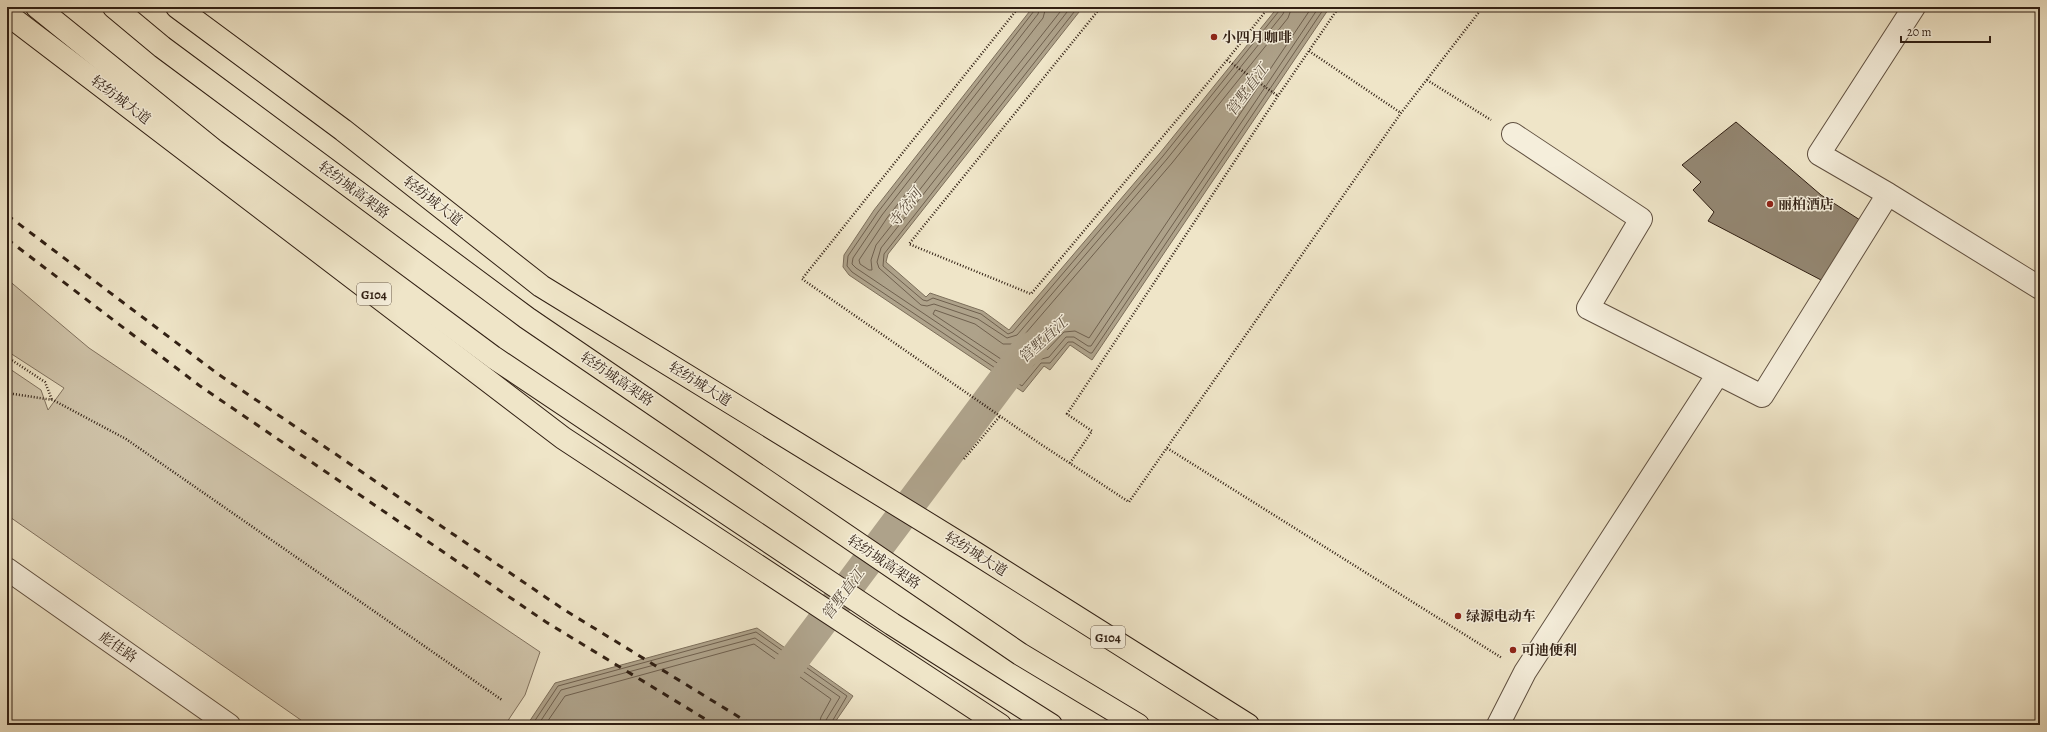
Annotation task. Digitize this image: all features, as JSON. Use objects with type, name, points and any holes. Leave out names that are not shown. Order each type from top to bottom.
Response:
[{"type":"main road","points":[[37,7],[215,152],[493,357],[892,624],[1051,725]]},
{"type":"main road","name":"轻纺城高架路","points":[[114,7],[162,47],[527,318],[1020,654],[1138,725]]},
{"type":"main road","name":"轻纺城大道","points":[[177,7],[344,130],[541,286],[812,454],[969,549],[1248,725]]},
{"type":"main road","name":"轻纺城大道","points":[[7,14],[562,438],[752,561],[898,659],[1000,725]]},
{"type":"street","points":[[1914,7],[1819,154],[1888,194],[2040,288]]},
{"type":"street","points":[[1514,134],[1641,219],[1588,308],[1762,396],[1888,194]]},
{"type":"street","points":[[1498,725],[1525,672],[1718,374]]},
{"type":"street","name":"彪佳路","points":[[7,569],[229,725]]},
{"type":"path","points":[[1019,7],[802,279],[1039,443],[1129,502],[1401,113],[1483,7]]},
{"type":"path","points":[[1093,7],[1098,11]]},
{"type":"path","points":[[1101,7],[909,244],[1031,294],[1227,60],[1269,7]]},
{"type":"path","points":[[1070,463],[1092,431],[1067,414],[1278,96],[1339,7]]},
{"type":"path","points":[[1309,51],[1401,113]]},
{"type":"path","points":[[1227,60],[1278,96]]},
{"type":"path","points":[[1427,80],[1514,134]]},
{"type":"path","points":[[7,357],[45,382],[53,400]]},
{"type":"path","points":[[7,393],[53,400],[126,439],[502,700]]},
{"type":"path","points":[[964,459],[1000,416]]},
{"type":"path","points":[[1166,448],[1525,672]]},
{"type":"shaded area","points":[[7,279],[89,348],[540,652],[525,695],[505,725],[308,725],[7,515],[7,367],[41,390],[48,410],[64,388],[7,351]]},
{"type":"water","name":"寺岔河","points":[[1033,7],[1083,7],[888,254],[886,262],[926,297],[930,293],[983,311],[1009,330],[1160,153],[1278,7],[1330,7],[1092,360],[1070,345],[1050,370],[1044,366],[1023,392],[849,275],[843,267],[844,255],[874,210]]},
{"type":"water","points":[[757,628],[853,696],[833,725],[527,725],[555,683]]},
{"type":"building","name":"丽柏酒店","points":[[1736,122],[1821,195],[1860,220],[1823,281],[1708,221],[1714,212],[1693,190],[1701,182],[1682,165]]},
{"type":"waterway","name":"管墅直江","points":[[780,678],[1023,354],[1032,347]]},
{"type":"railway","points":[[7,215],[218,374],[563,609],[752,725]]},
{"type":"railway","points":[[7,239],[200,386],[546,622],[715,725]]},
{"type":"place","name":"小四月咖啡","points":[[1214,37]]},
{"type":"place","name":"丽柏酒店","points":[[1770,204]]},
{"type":"place","name":"绿源电动车","points":[[1458,616]]},
{"type":"place","name":"可迪便利","points":[[1513,650]]}]
